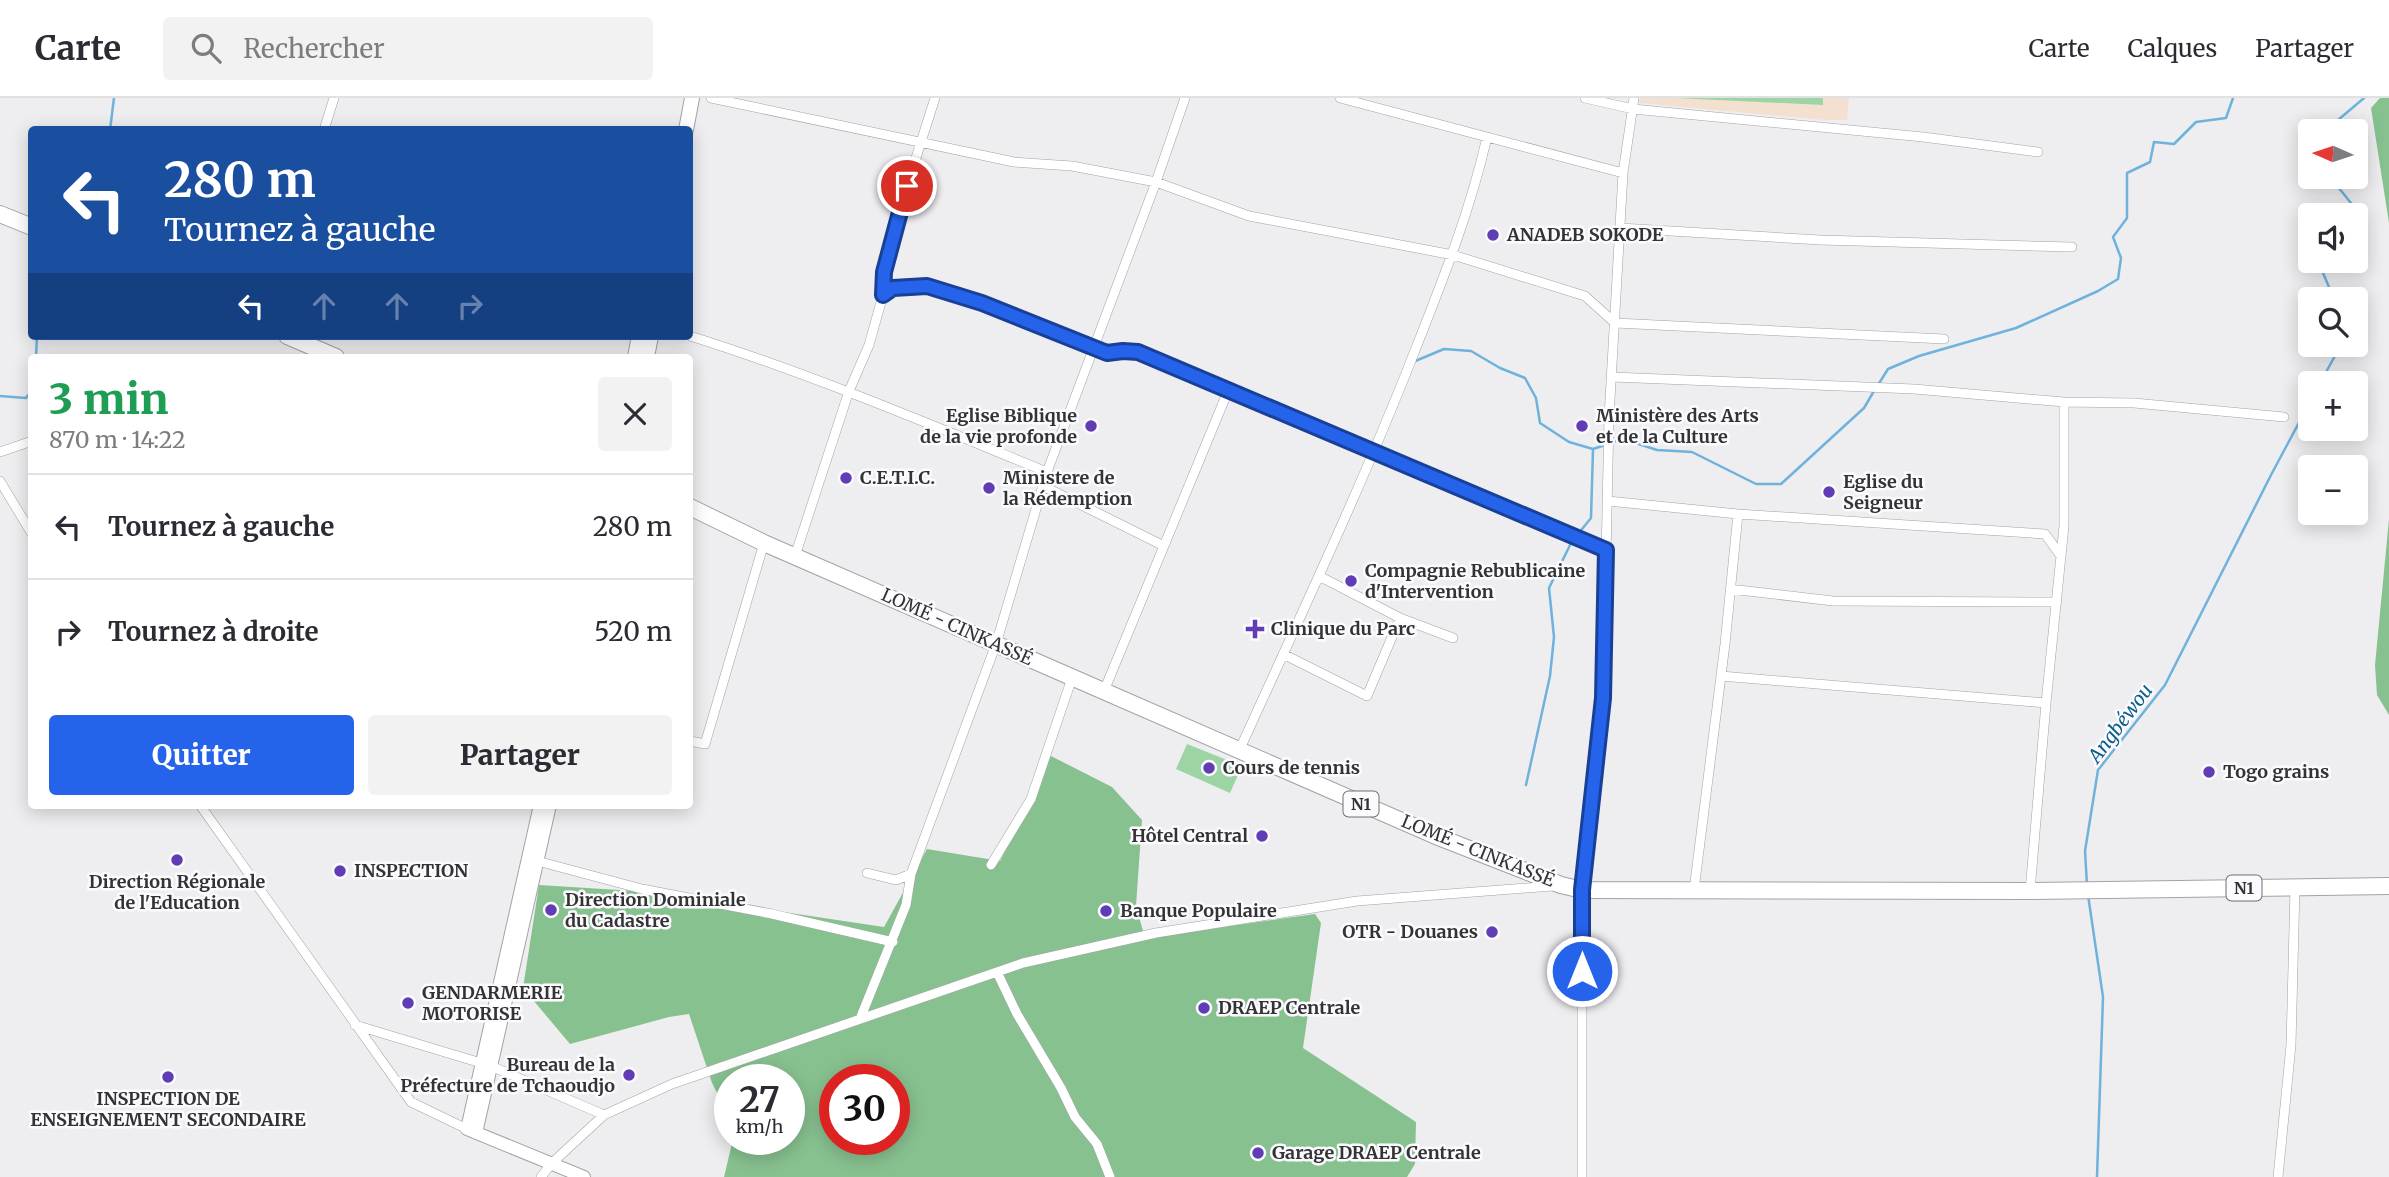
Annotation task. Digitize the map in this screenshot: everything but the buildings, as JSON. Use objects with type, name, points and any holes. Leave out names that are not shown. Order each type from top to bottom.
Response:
[{"type":"highway","points":[[0,214],[28,225]]},
{"type":"highway","points":[[296,340],[327,354]]},
{"type":"highway","name":"LOMÉ - CINKASSÉ","points":[[693,508],[794,556],[1437,836],[1562,885],[1582,890],[2030,891],[2295,887]]},
{"type":"highway","name":"N1","points":[[2295,887],[2389,886]]},
{"type":"main road","points":[[687,126],[692,98]]},
{"type":"main road","points":[[539,809],[472,1131],[584,1177]]},
{"type":"main road","points":[[487,1064],[549,809]]},
{"type":"street","points":[[325,126],[334,98]]},
{"type":"street","points":[[711,98],[1014,162],[1072,166],[1156,182],[1250,216],[1453,255],[1585,296],[1615,323],[1944,339]]},
{"type":"street","points":[[794,556],[849,391],[869,345],[883,295],[884,272],[900,208],[934,98]]},
{"type":"street","points":[[860,1019],[893,942],[906,905],[911,874],[996,644],[1047,472],[1185,98]]},
{"type":"street","points":[[1340,98],[1623,173]]},
{"type":"street","points":[[1585,98],[1633,109],[1923,137],[2038,152]]},
{"type":"street","points":[[1582,1177],[1582,890],[1603,698],[1612,377],[1623,173],[1634,98]]},
{"type":"street","points":[[1239,751],[1375,453],[1453,255],[1476,186],[1487,137]]},
{"type":"street","points":[[1620,228],[1820,240],[2072,247]]},
{"type":"street","points":[[883,295],[893,288],[927,286],[982,303],[1107,353],[1138,352],[1606,550]]},
{"type":"street","points":[[693,337],[849,391],[1047,472]]},
{"type":"street","points":[[1612,377],[1914,390],[2064,402],[2134,403],[2284,417]]},
{"type":"street","points":[[1104,691],[1228,391]]},
{"type":"street","points":[[2030,891],[2064,526],[2064,402]]},
{"type":"street","points":[[0,452],[28,442]]},
{"type":"street","points":[[0,481],[28,527]]},
{"type":"street","points":[[1043,485],[1164,546]]},
{"type":"street","points":[[1608,501],[1738,514],[2045,534],[2064,526]]},
{"type":"street","points":[[1694,890],[1738,514]]},
{"type":"street","points":[[2045,534],[2061,556]]},
{"type":"street","points":[[693,742],[705,744],[764,542]]},
{"type":"street","points":[[1319,576],[1400,618],[1452,638]]},
{"type":"street","points":[[1730,589],[1833,601],[2057,602]]},
{"type":"street","points":[[1283,654],[1367,696],[1400,618]]},
{"type":"street","points":[[1721,676],[2046,703]]},
{"type":"street","points":[[991,865],[1031,799],[1072,678]]},
{"type":"street","points":[[203,809],[411,1102],[472,1131]]},
{"type":"street","points":[[537,861],[642,889],[772,914],[893,942]]},
{"type":"street","points":[[867,873],[896,880],[911,874]]},
{"type":"street","points":[[541,1177],[552,1163],[604,1115],[672,1084],[1023,963],[1156,933],[1357,901],[1562,885]]},
{"type":"street","points":[[2278,1177],[2291,1045],[2295,887]]},
{"type":"street","points":[[997,972],[1017,1014],[1075,1117],[1097,1144],[1110,1177]]},
{"type":"street","points":[[355,1025],[487,1064],[604,1115]]},
{"type":"shaded area","points":[[1640,98],[1849,98],[1847,120],[1825,120],[1639,103]]},
{"type":"green space","points":[[1675,98],[1823,98],[1823,105]]},
{"type":"green space","points":[[2380,98],[2389,98],[2389,223],[2371,108]]},
{"type":"green space","points":[[2389,519],[2389,715],[2377,695],[2375,665]]},
{"type":"green space","name":"Cours de tennis","points":[[1187,744],[1242,766],[1230,793],[1176,769]]},
{"type":"green space","points":[[1051,756],[1112,787],[1142,820],[1136,906],[1145,938],[1315,914],[1321,923],[1303,1048],[1416,1122],[1415,1164],[1407,1177],[724,1177],[729,1155],[805,1155],[805,1064],[714,1064],[714,1087],[689,1014],[570,1044],[523,988],[539,885],[651,892],[884,927],[927,849],[1000,861]]},
{"type":"waterway","points":[[110,126],[114,98]]},
{"type":"waterway","points":[[1878,385],[1888,369],[1919,356],[2016,328],[2098,291],[2118,279],[2121,258],[2113,237],[2127,218],[2127,173],[2150,162],[2154,142],[2174,144],[2196,122],[2226,118],[2233,98]]},
{"type":"waterway","name":"Angbéwou","points":[[2339,119],[2364,98]]},
{"type":"waterway","name":"Angbéwou","points":[[2340,189],[2351,203]]},
{"type":"waterway","name":"Angbéwou","points":[[2323,273],[2329,287]]},
{"type":"waterway","points":[[36,354],[37,340]]},
{"type":"waterway","points":[[1413,362],[1444,349],[1471,351],[1500,368],[1525,378],[1536,398],[1540,423],[1569,442],[1593,449]]},
{"type":"waterway","name":"Angbéwou","points":[[2327,371],[2334,357]]},
{"type":"waterway","points":[[1611,443],[1623,439],[1657,450],[1692,452],[1756,484],[1781,484],[1864,408],[1874,391]]},
{"type":"waterway","points":[[0,396],[26,398],[28,395]]},
{"type":"waterway","name":"Angbéwou","points":[[2087,885],[2085,851],[2098,770],[2165,685],[2298,424]]},
{"type":"waterway","points":[[1578,534],[1591,518],[1593,449],[1605,445]]},
{"type":"waterway","points":[[1526,785],[1550,676],[1554,637],[1549,588],[1573,539]]},
{"type":"waterway","name":"Angbéwou","points":[[2088,895],[2103,997],[2097,1177]]},
{"type":"place","name":"ANADEB SOKODE","points":[[1493,235]]},
{"type":"place","name":"Eglise Biblique de la vie profonde","points":[[1091,426]]},
{"type":"place","name":"Ministère des Arts et de la Culture","points":[[1582,426]]},
{"type":"place","name":"C.E.T.I.C.","points":[[846,478]]},
{"type":"place","name":"Ministere de la Rédemption","points":[[989,488]]},
{"type":"place","name":"Eglise du Seigneur","points":[[1829,492]]},
{"type":"place","name":"Compagnie Rebublicaine d'Intervention","points":[[1351,581]]},
{"type":"place","name":"Clinique du Parc","points":[[1255,629]]},
{"type":"place","name":"Cours de tennis","points":[[1209,768]]},
{"type":"place","name":"Togo grains","points":[[2209,772]]},
{"type":"place","name":"Hôtel Central","points":[[1262,836]]},
{"type":"place","name":"Direction Régionale de l'Education","points":[[177,860]]},
{"type":"place","name":"INSPECTION","points":[[340,871]]},
{"type":"place","name":"Direction Dominiale du Cadastre","points":[[551,910]]},
{"type":"place","name":"Banque Populaire","points":[[1106,911]]},
{"type":"place","name":"OTR - Douanes","points":[[1492,932]]},
{"type":"place","name":"GENDARMERIE MOTORISE","points":[[408,1003]]},
{"type":"place","name":"DRAEP Centrale","points":[[1204,1008]]},
{"type":"place","name":"Bureau de la Préfecture de Tchaoudjo","points":[[629,1075]]},
{"type":"place","name":"INSPECTION DE ENSEIGNEMENT SECONDAIRE","points":[[168,1077]]},
{"type":"place","name":"Garage DRAEP Centrale","points":[[1258,1153]]},
{"type":"route","points":[[907,186],[884,272],[883,295],[893,288],[927,286],[982,303],[1107,353],[1138,352],[1606,550],[1603,698],[1582,890],[1582,971]]}]
